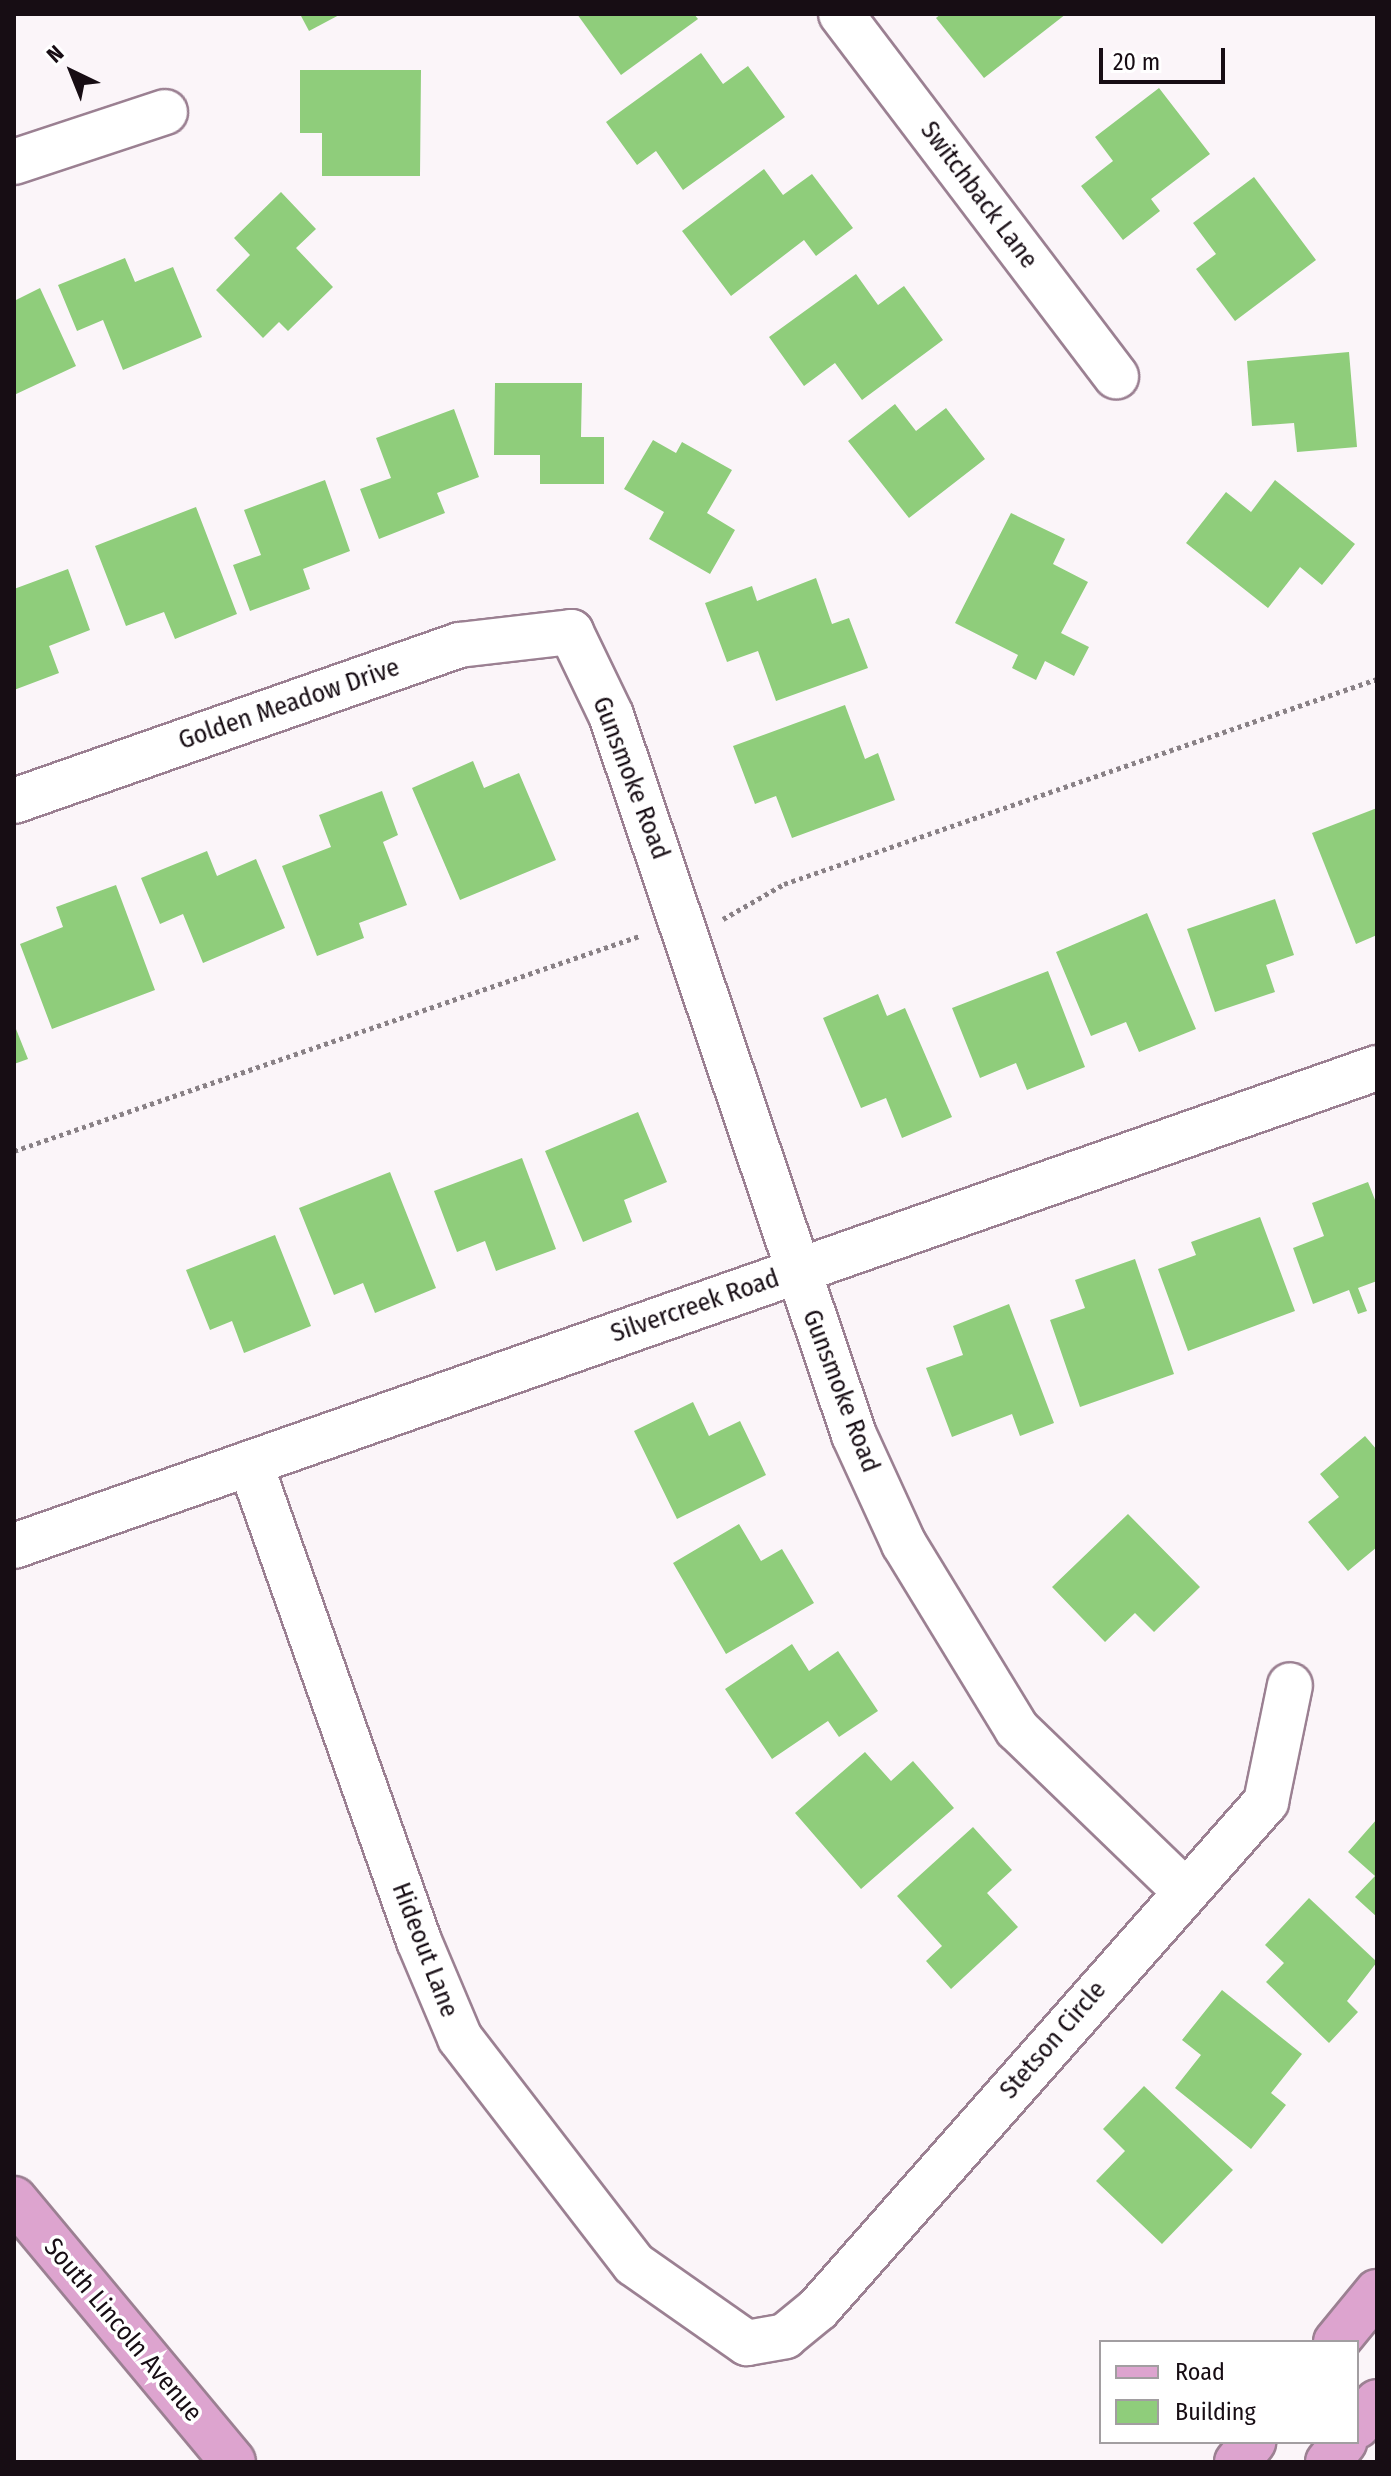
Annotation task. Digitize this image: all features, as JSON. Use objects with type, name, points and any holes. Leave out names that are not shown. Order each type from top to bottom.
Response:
[{"type":"main road","name":"South Lincoln Avenue","points":[[14,2199],[233,2462]]},
{"type":"main road","points":[[1338,2340],[1377,2292]]},
{"type":"main road","points":[[1359,2424],[1377,2402]]},
{"type":"main road","points":[[1237,2462],[1251,2444]]},
{"type":"main road","points":[[1328,2462],[1342,2444]]},
{"type":"street","name":"Switchback Lane","points":[[841,14],[1116,376]]},
{"type":"street","points":[[14,162],[165,112]]},
{"type":"street","name":"Golden Meadow Drive","points":[[14,801],[459,645],[571,632]]},
{"type":"street","name":"Gunsmoke Road","points":[[571,632],[626,758],[854,1435],[904,1544],[1017,1729],[1184,1890]]},
{"type":"street","name":"Silvercreek Road","points":[[14,1546],[1377,1068]]},
{"type":"street","name":"Hideout Lane","points":[[250,1463],[419,1941],[460,2038],[634,2264],[747,2343]]},
{"type":"street","name":"Stetson Circle","points":[[747,2343],[785,2336],[818,2309],[1184,1890],[1266,1802],[1290,1685]]},
{"type":"path","points":[[715,921],[749,910],[784,884],[1377,679]]},
{"type":"path","points":[[14,1151],[644,934]]},
{"type":"building","points":[[300,14],[341,14],[309,31]]},
{"type":"building","points":[[577,14],[694,14],[698,19],[621,75]]},
{"type":"building","points":[[941,14],[1066,14],[984,78],[936,18]]},
{"type":"building","points":[[701,53],[723,84],[748,66],[785,117],[683,190],[656,151],[637,165],[606,122]]},
{"type":"building","points":[[300,70],[421,70],[420,176],[322,176],[322,133],[300,133]]},
{"type":"building","points":[[1159,88],[1210,154],[1151,199],[1160,211],[1123,240],[1081,186],[1113,161],[1095,137]]},
{"type":"building","points":[[764,169],[783,195],[812,174],[853,228],[816,256],[804,240],[731,296],[682,231]]},
{"type":"building","points":[[1254,177],[1316,260],[1235,321],[1196,269],[1216,254],[1193,223]]},
{"type":"building","points":[[281,192],[316,229],[296,248],[333,287],[288,331],[279,322],[263,338],[216,290],[250,255],[234,238]]},
{"type":"building","points":[[125,258],[135,282],[173,267],[202,337],[123,370],[103,320],[77,331],[58,285]]},
{"type":"building","points":[[856,274],[878,305],[904,286],[943,340],[862,400],[835,363],[804,386],[769,337]]},
{"type":"building","points":[[40,288],[76,366],[14,395],[14,301]]},
{"type":"building","points":[[1349,352],[1357,447],[1297,452],[1294,423],[1252,426],[1247,361]]},
{"type":"building","points":[[495,383],[582,383],[581,437],[604,437],[604,484],[540,484],[540,455],[494,455]]},
{"type":"building","points":[[895,404],[916,431],[946,408],[985,459],[909,518],[848,441]]},
{"type":"building","points":[[454,409],[479,477],[437,493],[445,513],[379,539],[360,489],[391,478],[376,438]]},
{"type":"building","points":[[653,440],[676,453],[682,442],[732,470],[707,513],[735,530],[710,574],[649,539],[664,512],[624,489]]},
{"type":"building","points":[[325,480],[350,551],[303,569],[310,589],[250,611],[233,565],[261,555],[244,510]]},
{"type":"building","points":[[1275,480],[1355,544],[1322,585],[1300,567],[1268,608],[1186,543],[1226,492],[1251,512]]},
{"type":"building","points":[[196,507],[237,614],[175,639],[164,612],[126,626],[95,546]]},
{"type":"building","points":[[1011,513],[1065,539],[1053,564],[1088,582],[1061,633],[1089,647],[1074,676],[1045,661],[1036,680],[1012,668],[1018,655],[955,623]]},
{"type":"building","points":[[68,569],[90,630],[49,646],[59,673],[14,690],[14,589]]},
{"type":"building","points":[[816,578],[832,624],[849,618],[868,668],[776,701],[758,651],[727,662],[705,603],[752,586],[757,601]]},
{"type":"building","points":[[845,705],[865,759],[878,753],[895,800],[792,838],[776,796],[755,804],[733,746]]},
{"type":"building","points":[[473,761],[484,788],[519,773],[556,860],[460,900],[412,788]]},
{"type":"building","points":[[382,791],[398,835],[383,842],[407,905],[359,923],[364,938],[317,956],[282,866],[331,847],[319,815]]},
{"type":"building","points":[[1377,808],[1377,935],[1356,944],[1312,833]]},
{"type":"building","points":[[207,851],[217,876],[256,859],[285,928],[203,963],[183,914],[160,924],[141,878]]},
{"type":"building","points":[[116,885],[155,990],[52,1029],[20,944],[63,927],[56,907]]},
{"type":"building","points":[[1275,899],[1294,955],[1266,965],[1275,992],[1215,1012],[1187,929]]},
{"type":"building","points":[[1147,913],[1196,1029],[1139,1052],[1126,1022],[1091,1036],[1056,952]]},
{"type":"building","points":[[1048,971],[1085,1067],[1027,1090],[1016,1063],[980,1078],[952,1008]]},
{"type":"building","points":[[878,994],[887,1016],[905,1008],[952,1117],[902,1138],[886,1098],[861,1108],[823,1018]]},
{"type":"building","points":[[14,1024],[28,1059],[14,1064]]},
{"type":"building","points":[[638,1112],[667,1182],[624,1200],[632,1222],[583,1242],[545,1151]]},
{"type":"building","points":[[522,1158],[556,1249],[496,1271],[485,1241],[457,1252],[434,1191]]},
{"type":"building","points":[[390,1172],[436,1288],[375,1313],[363,1283],[334,1295],[299,1208]]},
{"type":"building","points":[[1368,1182],[1377,1205],[1377,1281],[1358,1288],[1367,1311],[1358,1314],[1349,1290],[1313,1304],[1293,1248],[1324,1236],[1312,1203]]},
{"type":"building","points":[[1260,1217],[1295,1311],[1188,1351],[1158,1269],[1196,1255],[1191,1242]]},
{"type":"building","points":[[275,1235],[311,1326],[244,1353],[232,1321],[210,1330],[186,1270]]},
{"type":"building","points":[[1135,1259],[1174,1374],[1080,1407],[1050,1320],[1085,1308],[1075,1280]]},
{"type":"building","points":[[1009,1304],[1054,1423],[1020,1436],[1012,1414],[952,1437],[926,1368],[963,1355],[953,1326]]},
{"type":"building","points":[[693,1402],[709,1436],[740,1421],[766,1475],[677,1519],[634,1431]]},
{"type":"building","points":[[1365,1436],[1377,1450],[1377,1547],[1348,1571],[1308,1522],[1339,1497],[1320,1474]]},
{"type":"building","points":[[1128,1514],[1200,1587],[1154,1632],[1135,1613],[1105,1642],[1052,1587]]},
{"type":"building","points":[[739,1524],[761,1561],[782,1549],[814,1603],[726,1654],[673,1563]]},
{"type":"building","points":[[792,1644],[809,1671],[838,1651],[878,1711],[839,1737],[828,1721],[772,1759],[725,1689]]},
{"type":"building","points":[[865,1752],[891,1781],[913,1761],[954,1808],[861,1889],[795,1813]]},
{"type":"building","points":[[1377,1819],[1377,1917],[1355,1897],[1375,1876],[1348,1852]]},
{"type":"building","points":[[973,1827],[1012,1870],[987,1893],[1018,1927],[951,1989],[926,1961],[942,1946],[897,1896]]},
{"type":"building","points":[[1309,1898],[1377,1962],[1347,2001],[1358,2012],[1329,2043],[1266,1982],[1284,1963],[1265,1945]]},
{"type":"building","points":[[1222,1990],[1302,2054],[1271,2093],[1286,2105],[1251,2149],[1175,2088],[1201,2055],[1182,2040]]},
{"type":"building","points":[[1144,2086],[1233,2170],[1162,2244],[1096,2181],[1125,2151],[1103,2129]]}]
